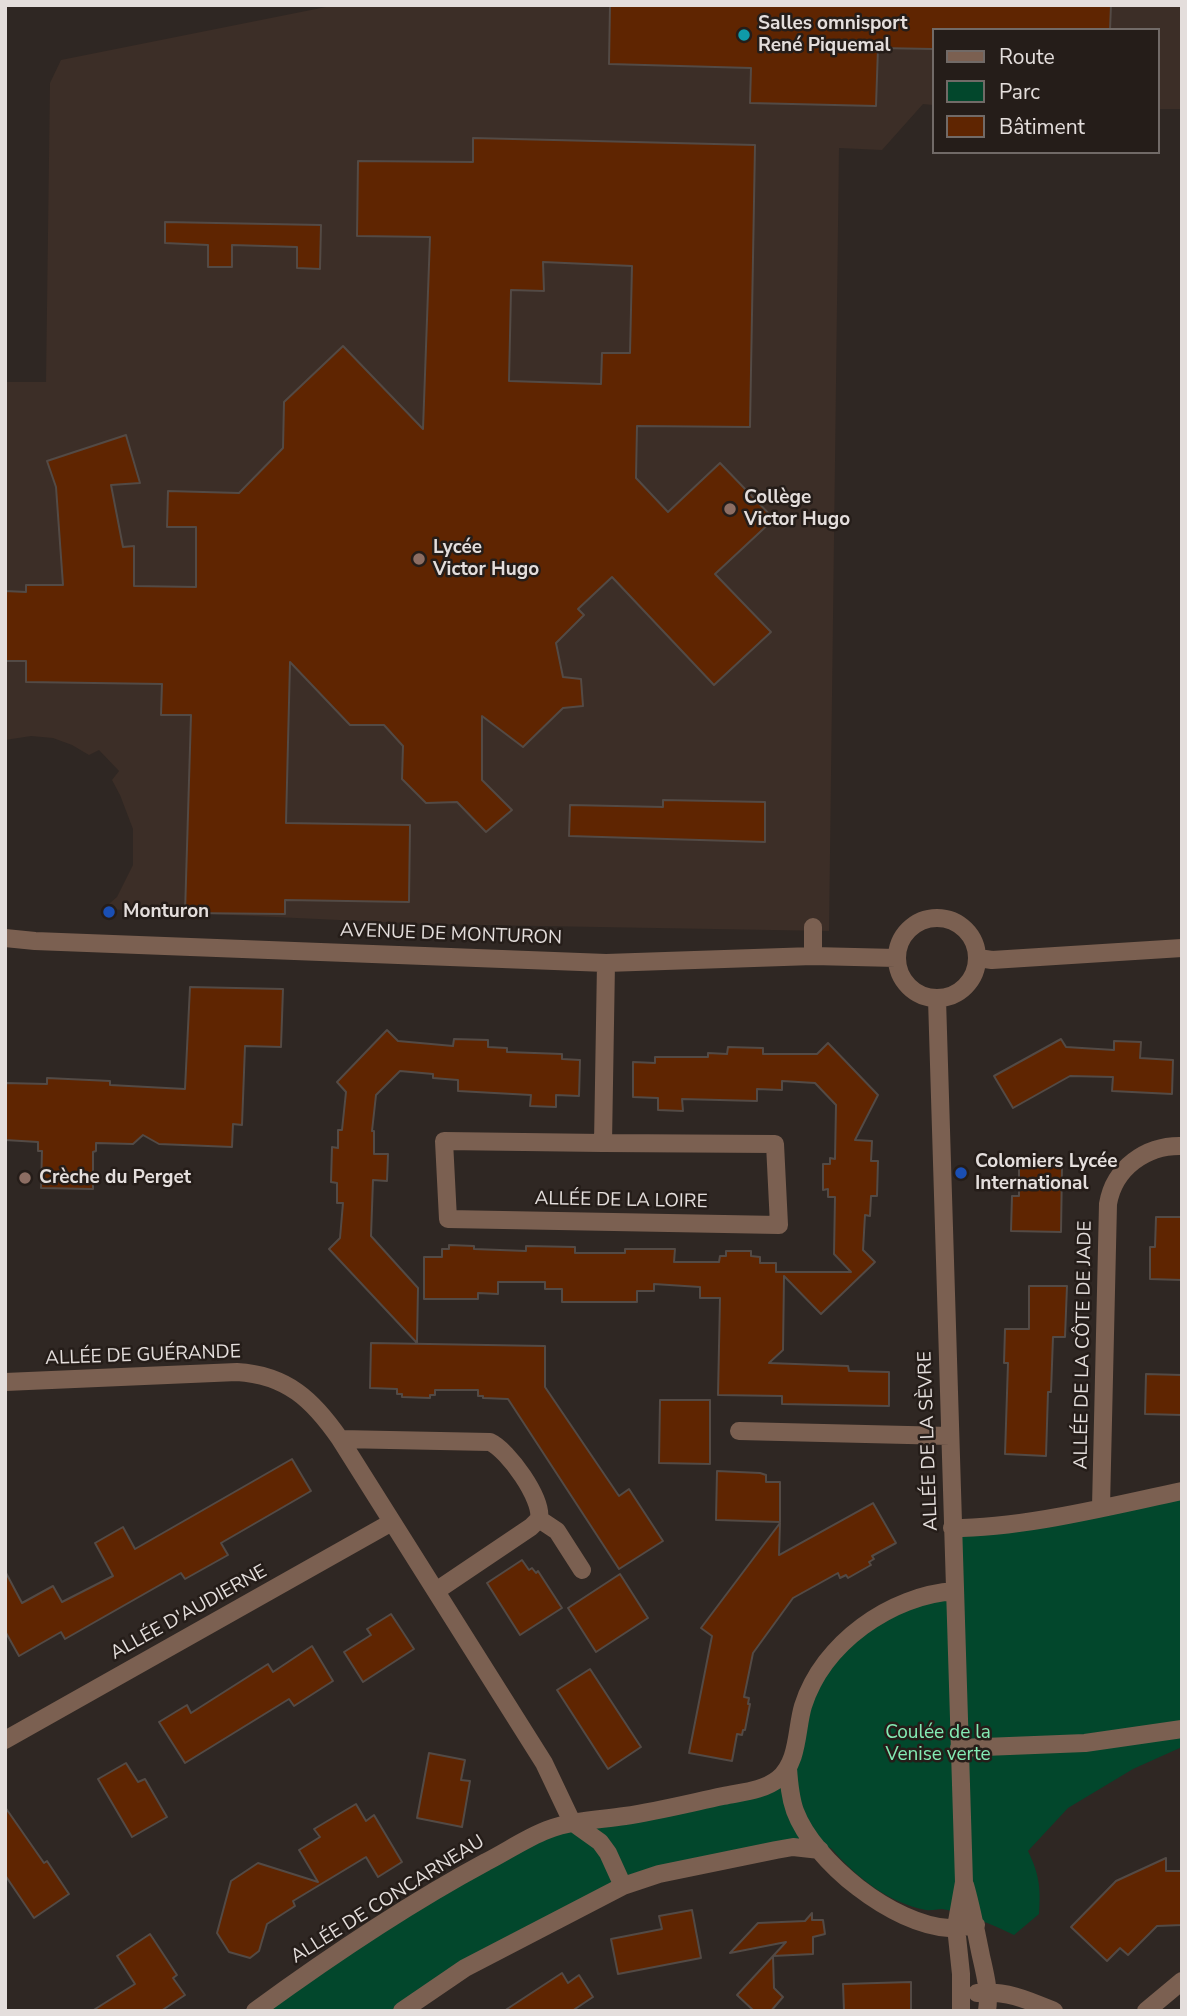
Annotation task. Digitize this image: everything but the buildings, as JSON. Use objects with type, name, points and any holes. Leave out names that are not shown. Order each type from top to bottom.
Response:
[{"type":"street","points":[[930,918],[950,919],[961,925],[972,937],[978,958],[975,974],[964,989],[937,999],[914,992],[903,981],[896,958],[897,947],[906,930],[930,918]]},
{"type":"street","points":[[813,927],[813,956]]},
{"type":"street","name":"AVENUE DE MONTURON","points":[[5,937],[35,941],[606,963],[813,956],[896,958]]},
{"type":"street","points":[[978,958],[992,960],[1182,948]]},
{"type":"street","points":[[603,1143],[606,963]]},
{"type":"street","name":"ALLÉE DE LA SÈVRE","points":[[937,999],[964,1882],[956,1927],[961,1974],[961,2010]]},
{"type":"street","name":"ALLÉE DE LA LOIRE","points":[[444,1141],[603,1143],[775,1144],[779,1225],[448,1219],[444,1141]]},
{"type":"street","name":"ALLÉE DE LA CÔTE DE JADE","points":[[1101,1507],[1110,1191],[1125,1167],[1145,1154],[1168,1146],[1182,1146]]},
{"type":"street","name":"ALLÉE DE GUÉRANDE","points":[[5,1382],[258,1373],[309,1400],[341,1439],[544,1763],[572,1822],[600,1842],[623,1885]]},
{"type":"street","points":[[739,1431],[950,1436]]},
{"type":"street","points":[[341,1439],[490,1442],[503,1450],[531,1492],[540,1509],[539,1519],[436,1591]]},
{"type":"street","points":[[952,1528],[982,1528],[1182,1491]]},
{"type":"street","points":[[539,1519],[557,1531],[582,1570]]},
{"type":"street","name":"ALLÉE D'AUDIERNE","points":[[5,1740],[392,1522]]},
{"type":"street","points":[[955,1591],[931,1592],[915,1597],[866,1623],[848,1638],[814,1679],[804,1704],[788,1769],[792,1800],[809,1839],[845,1877],[882,1906],[926,1922],[956,1927],[976,1926]]},
{"type":"street","points":[[959,1748],[1086,1742],[1182,1729]]},
{"type":"street","name":"ALLÉE DE CONCARNEAU","points":[[255,2011],[450,1881],[544,1831],[572,1822],[624,1816],[756,1789],[769,1785],[788,1769]]},
{"type":"street","points":[[402,2011],[465,1968],[623,1885],[659,1874],[776,1850],[793,1847],[820,1850]]},
{"type":"street","name":"ALLÉE DE LA SÈVRE","points":[[964,1882],[976,1926],[988,1992],[987,2011]]},
{"type":"street","points":[[1146,2011],[1182,1981]]},
{"type":"street","points":[[961,2010],[967,1998],[996,1991],[1020,1996],[1054,2011]]},
{"type":"shaded area","name":"Lycée Victor Hugo","points":[[336,5],[1182,5],[1182,109],[1159,109],[1159,28],[932,28],[932,105],[923,104],[882,150],[839,148],[829,931],[425,924],[103,909],[117,897],[133,865],[133,829],[112,780],[119,771],[99,750],[89,755],[53,738],[31,736],[5,740],[5,382],[46,382],[50,83],[61,60]]},
{"type":"green space","name":"Coulée de la Venise verte","points":[[1182,1491],[1182,1747],[1133,1769],[1068,1808],[1028,1851],[1038,1881],[1039,1914],[1014,1935],[959,1913],[942,1909],[926,1910],[898,1901],[873,1887],[831,1848],[659,1874],[402,2011],[255,2011],[544,1831],[779,1778],[804,1704],[866,1623],[955,1591],[952,1528]]},
{"type":"place","name":"Salles omnisport René Piquemal","points":[[744,35]]},
{"type":"place","name":"Collège Victor Hugo","points":[[730,509]]},
{"type":"place","name":"Lycée Victor Hugo","points":[[419,559]]},
{"type":"place","name":"Monturon","points":[[109,912]]},
{"type":"place","name":"Colomiers Lycée International","points":[[961,1173]]},
{"type":"place","name":"Crèche du Perget","points":[[25,1178]]}]
